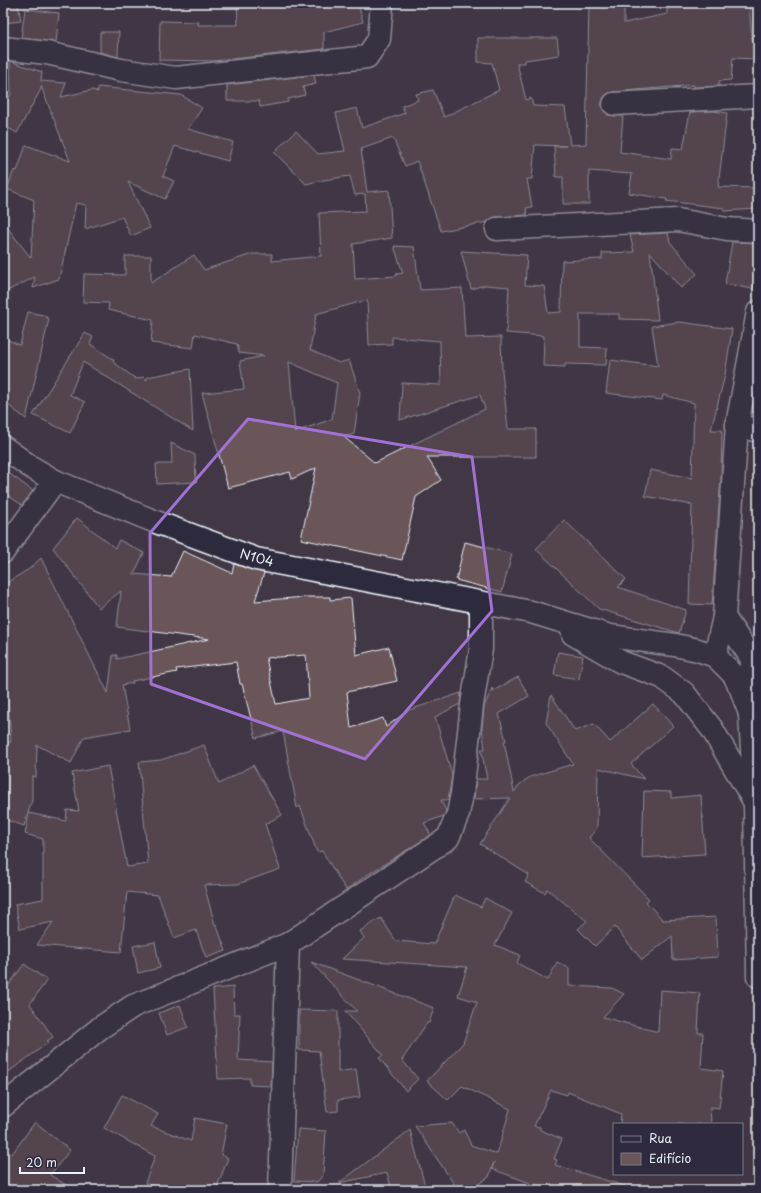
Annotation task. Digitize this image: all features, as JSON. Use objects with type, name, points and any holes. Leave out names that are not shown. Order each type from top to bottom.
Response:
[{"type":"street","points":[[3,48],[47,53],[121,70],[176,78],[367,58],[379,39],[382,3]]},
{"type":"street","points":[[614,104],[758,96]]},
{"type":"street","points":[[497,229],[678,220],[727,229],[758,231]]},
{"type":"street","points":[[715,656],[724,617],[737,426],[758,312]]},
{"type":"street","points":[[737,426],[758,431]]},
{"type":"street","name":"N104","points":[[3,447],[31,467],[55,481],[156,522],[256,559],[531,612],[610,636],[676,645],[715,656],[734,675],[742,689],[750,714],[755,803],[758,976]]},
{"type":"street","points":[[3,552],[55,481]]},
{"type":"street","points":[[3,1106],[100,1028],[133,1006],[288,944],[448,838],[458,814],[462,794],[472,705],[482,649],[481,603]]},
{"type":"street","name":"N104","points":[[531,612],[622,662],[662,677],[684,693],[712,729],[755,803]]},
{"type":"street","points":[[724,617],[752,659],[750,714]]},
{"type":"street","points":[[280,1190],[288,944]]},
{"type":"highlighted area","points":[[248,419],[472,457],[492,611],[365,759],[151,684],[150,533]]},
{"type":"building","points":[[3,3],[18,3],[21,21],[3,23]]},
{"type":"building","points":[[237,3],[335,5],[358,3],[363,22],[324,32],[324,49],[214,61],[159,60],[160,21],[199,22],[198,25],[238,25]]},
{"type":"building","points":[[589,3],[624,3],[624,23],[667,14],[667,3],[749,3],[752,40],[758,40],[758,59],[733,58],[731,80],[719,81],[719,86],[694,87],[694,85],[613,92],[607,94],[603,99],[602,104],[603,110],[608,115],[623,116],[620,152],[671,159],[672,148],[683,149],[690,112],[714,111],[727,113],[718,187],[758,188],[758,209],[724,211],[724,208],[666,201],[667,199],[629,193],[632,174],[589,171],[589,204],[563,204],[563,177],[556,177],[554,146],[566,146],[535,145],[532,179],[527,179],[532,207],[526,208],[527,215],[496,217],[487,222],[441,231],[417,161],[405,166],[393,138],[361,149],[367,192],[389,190],[392,238],[353,244],[355,279],[396,276],[396,274],[403,273],[394,246],[414,247],[420,290],[462,288],[465,338],[501,337],[502,371],[508,429],[536,429],[536,457],[427,457],[441,480],[416,497],[402,560],[301,539],[316,468],[292,479],[290,472],[228,488],[202,393],[244,389],[240,361],[264,356],[239,353],[237,344],[195,334],[193,348],[151,343],[153,320],[108,310],[109,303],[83,302],[84,274],[125,275],[125,256],[151,256],[151,283],[194,255],[204,270],[252,254],[272,254],[272,261],[321,256],[319,213],[366,211],[365,194],[355,195],[350,176],[306,184],[274,152],[296,131],[318,154],[345,151],[336,113],[357,108],[362,128],[405,113],[402,106],[418,100],[416,94],[433,90],[444,117],[499,90],[492,63],[478,62],[478,38],[557,38],[559,55],[525,60],[525,63],[517,63],[526,100],[531,98],[533,106],[565,107],[570,145],[586,144]],"holes":[[[367,300],[369,345],[392,344],[392,337],[440,341],[441,385],[402,383],[400,420],[480,395],[485,409],[375,463],[344,437],[354,434],[360,393],[349,360],[339,363],[310,350],[316,314]],[[289,362],[337,383],[332,419],[295,432]]]},
{"type":"building","points":[[25,9],[59,13],[56,42],[21,38]]},
{"type":"building","points":[[100,32],[119,32],[118,57],[100,52]]},
{"type":"building","points":[[10,61],[42,72],[41,81],[66,83],[61,97],[92,90],[98,92],[98,87],[181,95],[202,108],[188,129],[233,142],[228,161],[175,146],[163,176],[174,181],[165,199],[128,182],[150,228],[131,236],[122,217],[85,229],[86,205],[76,203],[59,279],[33,288],[35,277],[3,293],[3,222],[31,258],[34,200],[7,189],[14,170],[17,171],[26,145],[70,161],[41,86],[41,89],[17,133],[3,125],[3,109],[11,94]]},
{"type":"building","points":[[314,75],[316,84],[303,87],[305,95],[288,99],[288,102],[260,107],[259,101],[227,101],[227,85]]},
{"type":"building","points":[[668,233],[670,242],[697,274],[681,288],[650,252],[658,320],[619,319],[619,314],[580,314],[580,347],[607,348],[606,365],[565,364],[565,367],[543,366],[544,336],[506,333],[509,287],[485,285],[471,289],[461,251],[527,255],[525,285],[544,286],[548,313],[561,312],[562,261],[602,259],[602,253],[634,252],[630,235]]},
{"type":"building","points":[[732,242],[758,243],[758,261],[753,289],[725,284]]},
{"type":"building","points":[[28,312],[43,315],[49,319],[26,419],[3,401],[3,338],[20,345]]},
{"type":"building","points":[[679,322],[732,329],[725,375],[711,430],[722,430],[721,477],[712,605],[689,604],[692,505],[645,496],[650,470],[692,478],[694,403],[663,395],[662,400],[606,393],[610,360],[658,366],[652,326]]},
{"type":"building","points":[[85,333],[93,337],[90,344],[114,360],[113,362],[136,379],[143,377],[147,380],[147,377],[190,369],[193,431],[83,362],[70,395],[85,402],[70,433],[33,415]]},
{"type":"building","points":[[171,443],[195,455],[196,482],[157,484],[156,464],[172,464]]},
{"type":"building","points":[[3,469],[33,491],[22,505],[3,492]]},
{"type":"building","points":[[77,518],[115,548],[119,540],[144,553],[134,574],[171,577],[183,551],[232,573],[234,564],[264,573],[255,601],[306,597],[330,597],[330,600],[351,598],[356,655],[389,647],[397,681],[347,692],[351,728],[383,718],[386,727],[409,710],[461,693],[460,704],[435,717],[452,775],[448,800],[441,800],[446,811],[444,816],[424,823],[431,835],[346,890],[322,851],[317,852],[300,806],[297,808],[283,731],[256,738],[242,684],[240,684],[236,662],[176,669],[177,672],[132,681],[133,683],[122,685],[130,729],[84,737],[71,763],[37,745],[36,777],[32,776],[32,800],[24,826],[7,820],[8,774],[3,774],[3,742],[11,742],[8,698],[3,697],[3,585],[29,569],[41,558],[108,693],[113,655],[117,655],[117,659],[209,639],[117,627],[121,591],[99,608],[53,548]],"holes":[[[306,655],[309,698],[276,704],[266,658]]]},
{"type":"building","points":[[564,520],[626,579],[618,587],[686,610],[679,633],[599,609],[536,549]]},
{"type":"building","points":[[465,542],[512,554],[502,592],[456,580]]},
{"type":"building","points":[[558,652],[583,656],[579,679],[554,675]]},
{"type":"building","points":[[518,677],[529,696],[499,714],[506,741],[504,741],[514,792],[519,785],[530,777],[573,764],[546,723],[551,695],[575,731],[594,724],[610,742],[653,704],[673,726],[631,764],[644,779],[598,768],[597,828],[589,838],[649,899],[646,902],[663,920],[716,917],[718,957],[673,960],[672,936],[642,960],[615,927],[595,946],[578,929],[587,921],[547,889],[545,893],[525,882],[529,875],[480,844],[510,798],[474,799],[476,779],[487,779],[481,749],[485,749],[482,728],[484,707],[492,688],[493,691]]},
{"type":"building","points":[[204,745],[219,784],[253,765],[282,815],[265,824],[280,869],[238,884],[204,885],[215,925],[216,924],[226,951],[206,958],[196,930],[174,938],[158,895],[127,892],[121,952],[37,945],[53,922],[20,929],[15,904],[43,899],[43,839],[25,834],[29,813],[66,821],[67,810],[79,811],[72,773],[108,766],[127,867],[148,864],[139,762],[161,760]]},
{"type":"building","points":[[644,791],[671,792],[671,798],[701,795],[705,854],[642,858]]},
{"type":"building","points":[[455,895],[481,907],[485,898],[512,913],[495,945],[520,955],[517,963],[548,980],[557,962],[569,968],[569,986],[612,988],[624,994],[603,1017],[658,1032],[660,990],[700,993],[698,1033],[703,1033],[701,1068],[723,1071],[719,1108],[710,1107],[711,1123],[620,1123],[621,1114],[568,1092],[567,1095],[551,1090],[534,1126],[540,1127],[540,1130],[562,1139],[554,1159],[557,1160],[555,1165],[625,1186],[624,1190],[527,1190],[530,1183],[492,1169],[494,1162],[489,1177],[469,1190],[458,1190],[415,1126],[452,1123],[459,1133],[464,1130],[471,1145],[497,1154],[510,1109],[462,1086],[448,1100],[427,1081],[463,1043],[477,1002],[458,996],[467,967],[342,959],[364,938],[360,931],[381,918],[396,941],[434,944]]},
{"type":"building","points":[[155,942],[160,968],[138,973],[133,946]]},
{"type":"building","points":[[311,962],[434,1008],[429,1023],[427,1023],[402,1060],[418,1079],[406,1091],[379,1058],[383,1055],[345,1011],[357,1011]]},
{"type":"building","points":[[24,964],[47,980],[30,1004],[53,1037],[47,1041],[49,1042],[3,1076],[3,993]]},
{"type":"building","points":[[233,987],[234,1014],[240,1014],[238,1060],[272,1062],[271,1086],[250,1085],[250,1078],[218,1079],[213,989]]},
{"type":"building","points":[[180,1005],[188,1027],[167,1035],[159,1013]]},
{"type":"building","points":[[299,1010],[338,1011],[338,1072],[356,1069],[360,1097],[338,1100],[338,1111],[327,1112],[319,1051],[299,1050]]},
{"type":"building","points":[[122,1095],[158,1114],[151,1126],[191,1141],[195,1118],[227,1124],[221,1155],[228,1158],[216,1190],[163,1190],[145,1183],[155,1156],[104,1128]]},
{"type":"building","points":[[35,1122],[70,1150],[50,1175],[74,1190],[3,1190],[3,1148],[12,1154]]},
{"type":"building","points":[[298,1129],[326,1131],[323,1175],[317,1182],[294,1181]]},
{"type":"building","points":[[410,1130],[426,1190],[392,1190],[387,1173],[339,1183]]}]
